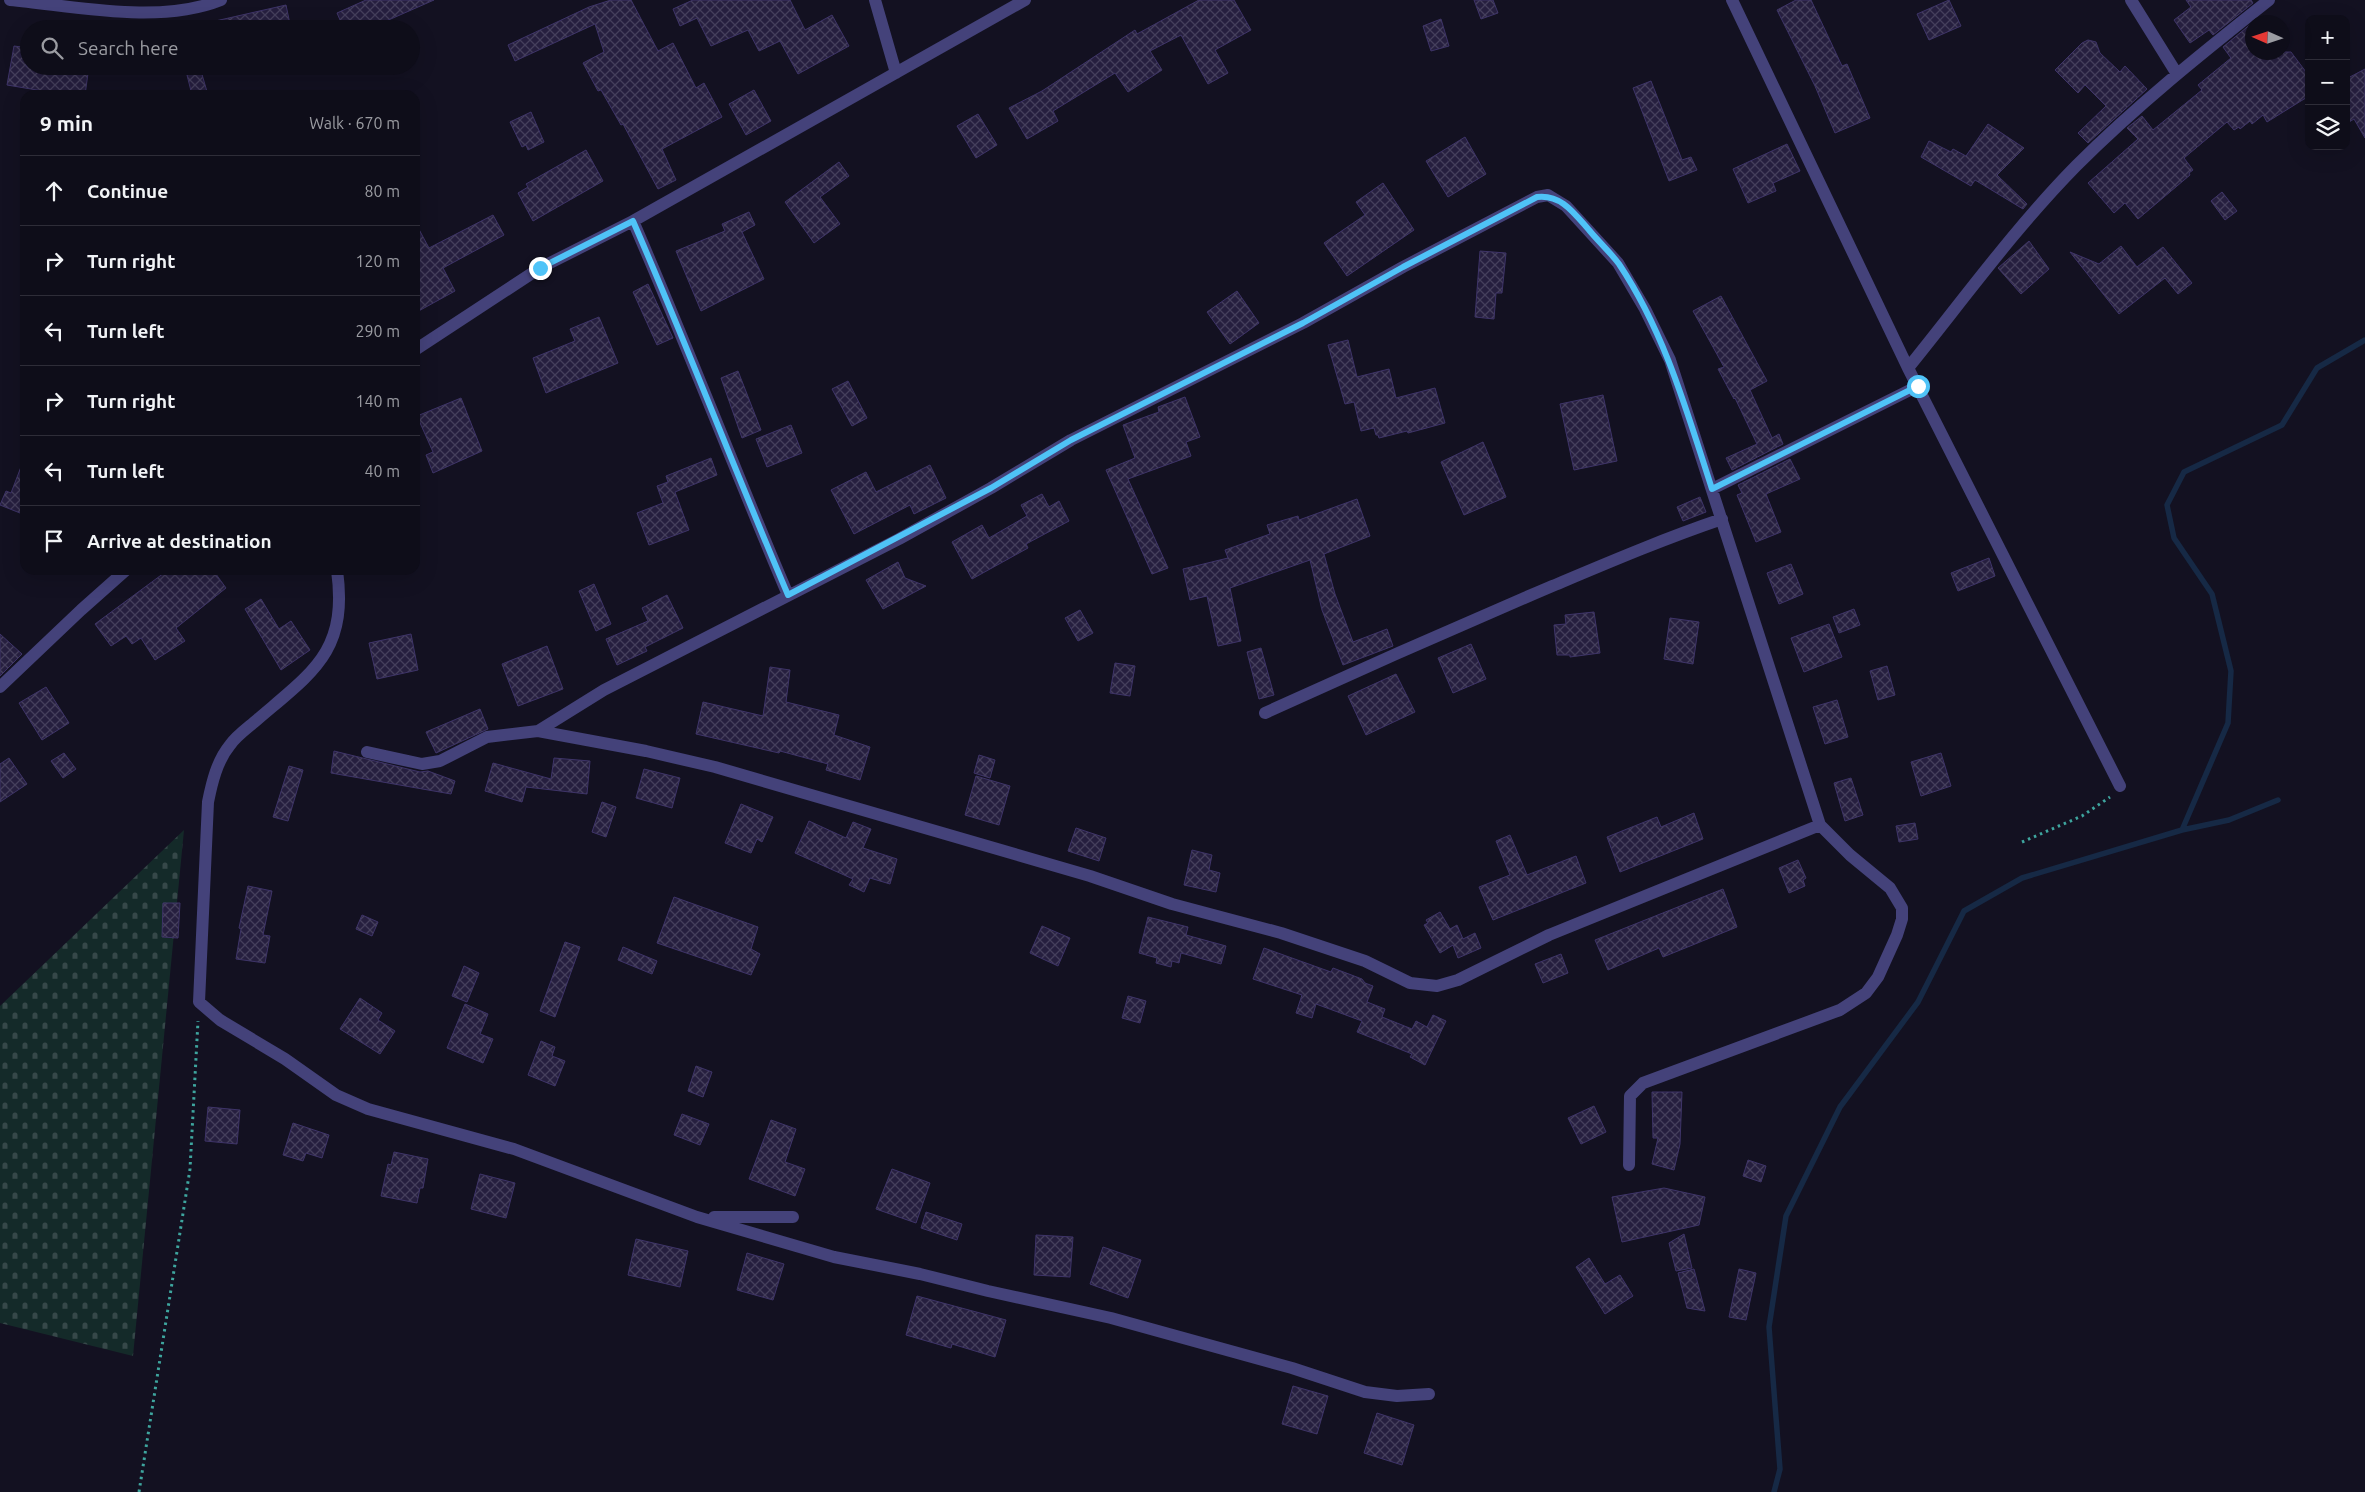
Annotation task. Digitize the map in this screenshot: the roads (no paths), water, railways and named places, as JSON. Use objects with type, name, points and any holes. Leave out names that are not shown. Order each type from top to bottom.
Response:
[{"type":"street","points":[[10,0],[123,12],[157,13],[205,6],[221,0]]},
{"type":"street","points":[[875,0],[896,73]]},
{"type":"street","points":[[420,347],[473,314],[540,268],[633,221],[1025,0]]},
{"type":"street","points":[[1732,0],[1908,368],[2120,786]]},
{"type":"street","points":[[2132,0],[2177,74]]},
{"type":"street","points":[[1908,368],[2013,235],[2076,166],[2177,74],[2269,0]]},
{"type":"street","points":[[538,731],[604,690],[924,525],[1071,440],[1303,323],[1403,267],[1537,197],[1548,195],[1558,200],[1578,217],[1618,263],[1645,309],[1670,360],[1820,825],[1890,888],[1902,908],[1902,920],[1897,935],[1878,977],[1866,994],[1840,1010],[1656,1078],[1636,1089],[1630,1096],[1629,1165]]},
{"type":"street","points":[[633,221],[677,321],[732,462],[788,595]]},
{"type":"street","points":[[1712,489],[1918,386]]},
{"type":"street","points":[[1265,713],[1509,604],[1675,535],[1722,519]]},
{"type":"street","points":[[0,687],[120,575]]},
{"type":"street","points":[[337,575],[340,611],[335,634],[326,654],[309,675],[230,744],[211,783],[208,802],[199,1002],[220,1020],[284,1059],[336,1095],[368,1109],[514,1149],[696,1217],[834,1256],[920,1274],[988,1292],[1112,1318],[1292,1368],[1365,1392],[1397,1396],[1429,1394]]},
{"type":"street","points":[[367,752],[422,764],[440,761],[487,737],[538,731],[646,752],[724,770],[1090,876],[1172,904],[1329,947],[1365,961],[1410,983],[1437,986],[1458,980],[1549,935],[1820,825]]},
{"type":"street","points":[[696,1217],[794,1217]]},
{"type":"waterway","points":[[2182,830],[2228,723],[2231,671],[2212,594],[2174,538],[2167,505],[2184,472],[2282,425],[2317,368],[2365,340]]},
{"type":"waterway","points":[[1774,1492],[1780,1469],[1769,1327],[1786,1216],[1840,1107],[1918,1002],[1964,911],[2022,878],[2182,830],[2229,820],[2278,800]]}]
